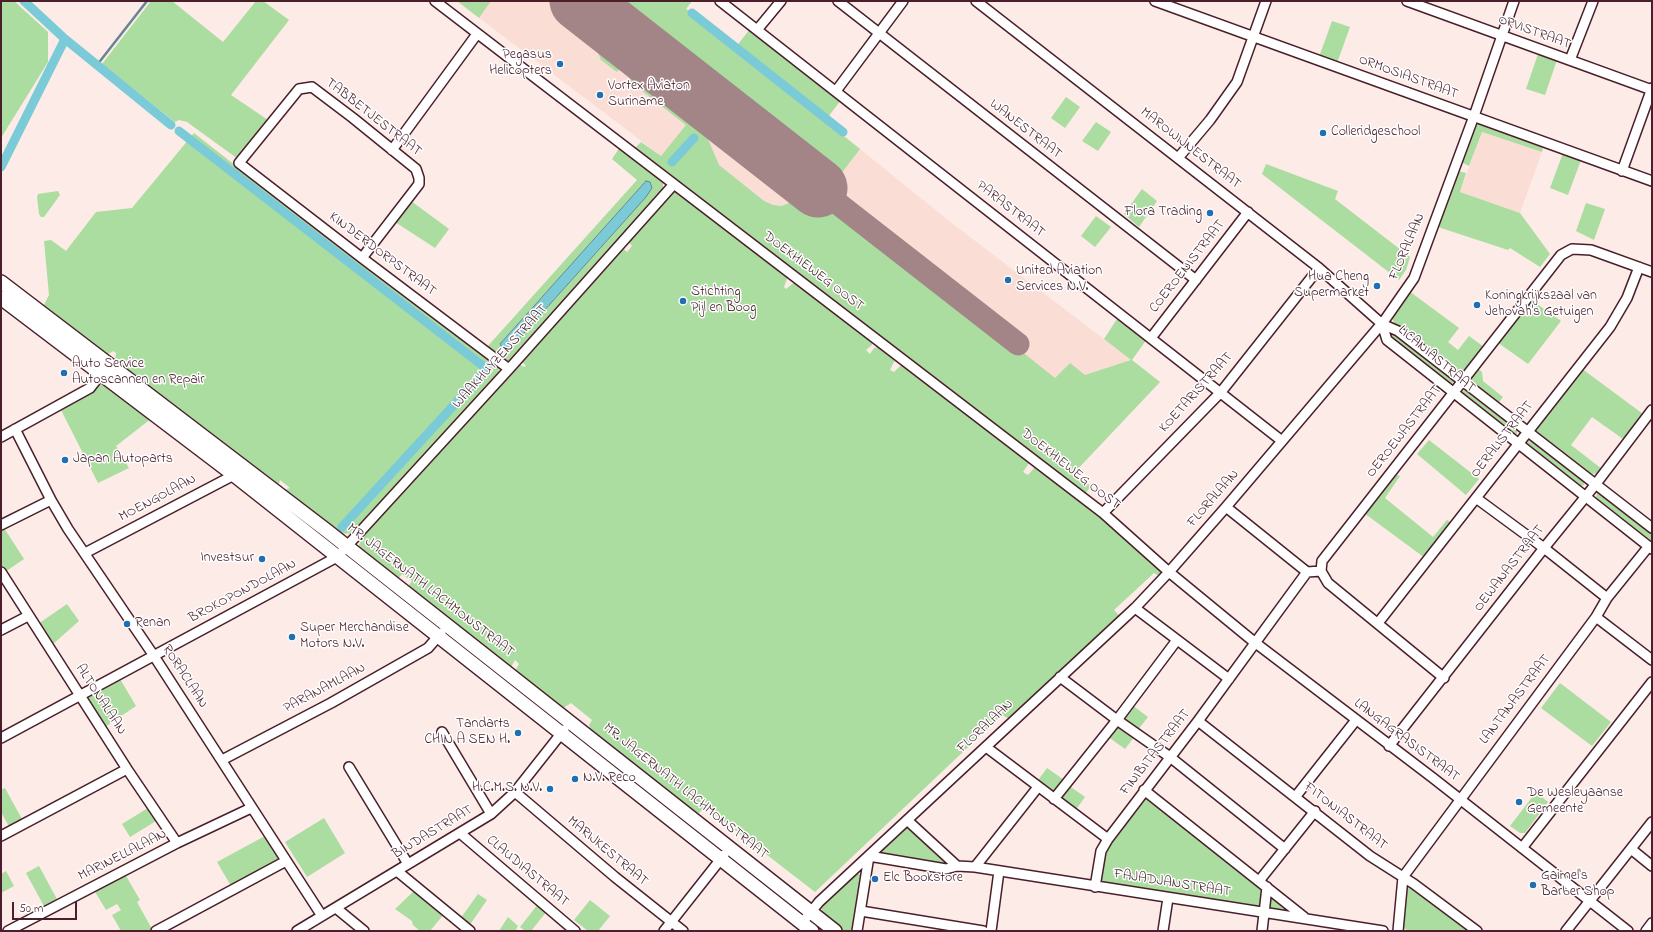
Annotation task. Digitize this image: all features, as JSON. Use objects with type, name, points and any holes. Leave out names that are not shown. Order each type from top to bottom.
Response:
[{"type":"main road","name":"MR. JAGERNATH LACHMONSTRAAT","points":[[1,282],[105,369],[238,470],[347,547],[448,624],[835,931]]},
{"type":"main road","name":"MR. JAGERNATH LACHMONSTRAAT","points":[[1,298],[105,369]]},
{"type":"main road","name":"MR. JAGERNATH LACHMONSTRAAT","points":[[238,470],[337,557],[812,931]]},
{"type":"street","name":"DOEKHIEWEG OOST","points":[[435,1],[1103,513],[1169,572]]},
{"type":"street","name":"PARASTRAAT","points":[[720,1],[1282,441]]},
{"type":"street","points":[[757,30],[781,1]]},
{"type":"street","name":"WANESTRAAT","points":[[838,1],[1196,280]]},
{"type":"street","points":[[836,91],[903,1]]},
{"type":"street","name":"MAROWIJNESTRAAT","points":[[976,1],[1319,268],[1382,324]]},
{"type":"street","name":"ORMOSIASTRAAT","points":[[1155,1],[1652,181]]},
{"type":"street","points":[[1178,158],[1210,120],[1237,82],[1266,1]]},
{"type":"street","name":"ORVISTRAAT","points":[[1407,1],[1427,4],[1503,36],[1652,89]]},
{"type":"street","name":"FLORALAAN","points":[[802,923],[810,911],[1135,608],[1226,507],[1382,324],[1414,278],[1503,36],[1514,1]]},
{"type":"street","points":[[1570,60],[1593,1]]},
{"type":"street","points":[[392,150],[478,34]]},
{"type":"street","name":"TABBETJESTRAAT","points":[[239,163],[299,89],[312,87],[416,169],[419,178],[419,184],[362,258]]},
{"type":"street","points":[[1622,171],[1652,89]]},
{"type":"street","name":"KINDERDORPSTRAAT","points":[[239,163],[509,369]]},
{"type":"street","name":"WAAKHUYZENSTRAAT","points":[[347,547],[509,369],[674,184]]},
{"type":"street","name":"COEROENISTRAAT","points":[[1151,338],[1248,212]]},
{"type":"street","name":"OEROEWASTRAAT","points":[[1321,571],[1322,561],[1453,392],[1566,252],[1582,248],[1591,250],[1652,272]]},
{"type":"street","name":"OERALISTRAAT","points":[[1378,623],[1610,327],[1627,298],[1639,267]]},
{"type":"street","name":"KOETARISTRAAT","points":[[1103,513],[1221,392],[1319,268]]},
{"type":"street","name":"LICANIASTRAAT","points":[[1382,324],[1398,330],[1595,485],[1651,525]]},
{"type":"street","name":"LICANIASTRAAT","points":[[1382,324],[1387,340],[1650,547]]},
{"type":"street","points":[[1,437],[90,388],[105,369]]},
{"type":"street","name":"OEWANASTRAAT","points":[[1390,746],[1585,496],[1651,415]]},
{"type":"street","name":"RORACLAAN","points":[[16,429],[51,500],[84,553],[154,656],[322,916]]},
{"type":"street","name":"MOENGOLAAN","points":[[84,553],[238,470]]},
{"type":"street","points":[[1476,498],[1544,548],[1607,598]]},
{"type":"street","points":[[1,525],[51,500]]},
{"type":"street","points":[[1226,507],[1307,572],[1321,571],[1328,583],[1444,678]]},
{"type":"street","name":"BROKOPONDOLAAN","points":[[1,738],[81,697],[337,557],[347,547]]},
{"type":"street","name":"LANTANASTRAAT","points":[[1403,877],[1596,617],[1607,598],[1650,547]]},
{"type":"street","name":"ALTONALAAN","points":[[1,572],[127,769],[177,843]]},
{"type":"street","name":"LANGAGRASISTRAAT","points":[[1169,572],[1256,643],[1461,800],[1589,902],[1628,931]]},
{"type":"street","name":"FINIBITASTRAAT","points":[[1095,887],[1101,851],[1108,839],[1198,721],[1307,572]]},
{"type":"street","points":[[1135,608],[1229,679]]},
{"type":"street","points":[[1,630],[28,616]]},
{"type":"street","points":[[1596,617],[1652,660]]},
{"type":"street","name":"PARANAMLAAN","points":[[222,760],[331,703],[428,648],[448,624]]},
{"type":"street","points":[[1054,799],[1117,720],[1177,640]]},
{"type":"street","points":[[1060,677],[1117,720],[1170,757],[1285,848]]},
{"type":"street","points":[[1522,848],[1652,682]]},
{"type":"street","points":[[1296,796],[1356,720]]},
{"type":"street","name":"BINDASTRAAT","points":[[297,931],[491,814],[515,792],[571,721]]},
{"type":"street","name":"FITONIASTRAAT","points":[[1198,721],[1296,796],[1370,856],[1403,877],[1476,931]]},
{"type":"street","points":[[442,732],[491,814]]},
{"type":"street","points":[[986,747],[1108,839]]},
{"type":"street","points":[[349,767],[408,864]]},
{"type":"street","points":[[1,836],[127,769]]},
{"type":"street","points":[[975,867],[1038,787]]},
{"type":"street","points":[[1144,790],[1304,918]]},
{"type":"street","name":"MARIJKESTRAAT","points":[[515,792],[683,931]]},
{"type":"street","name":"MARINELLALAAN","points":[[8,931],[177,843],[251,808]]},
{"type":"street","points":[[1259,881],[1315,811]]},
{"type":"street","points":[[907,820],[957,866]]},
{"type":"street","points":[[1566,931],[1652,822]]},
{"type":"street","name":"CLAUDIASTRAAT","points":[[460,833],[576,931]]},
{"type":"street","points":[[664,931],[730,848]]},
{"type":"street","points":[[1631,849],[1652,866]]},
{"type":"street","points":[[857,931],[869,856]]},
{"type":"street","name":"FAJADJANSTRAAT","points":[[869,856],[946,869],[957,866],[975,867],[1383,931]]},
{"type":"street","points":[[156,931],[286,862]]},
{"type":"street","points":[[397,871],[470,931]]},
{"type":"street","points":[[991,931],[998,871]]},
{"type":"street","points":[[1398,931],[1403,877]]},
{"type":"street","points":[[1262,931],[1267,887]]},
{"type":"street","points":[[1164,931],[1168,898]]},
{"type":"street","points":[[336,908],[364,931]]},
{"type":"street","points":[[861,911],[982,931]]},
{"type":"street","points":[[1646,931],[1652,923]]},
{"type":"shaded area","points":[[457,1],[677,1],[949,221],[1160,382],[1071,476],[631,133]]},
{"type":"shaded area","points":[[1482,132],[1542,152],[1520,213],[1460,192]]},
{"type":"green space","points":[[1,1],[14,1],[48,32],[48,62],[1,138]]},
{"type":"green space","points":[[151,1],[172,1],[223,42],[256,1],[263,1],[289,20],[231,95],[268,120],[238,159],[187,122],[179,120],[175,122],[102,64]]},
{"type":"green space","points":[[457,1],[491,1],[479,18]]},
{"type":"green space","points":[[618,1],[692,1],[686,9],[735,48],[750,29],[841,100],[825,121],[860,149],[840,175]]},
{"type":"green space","points":[[1332,21],[1350,27],[1337,63],[1319,57]]},
{"type":"green space","points":[[597,31],[629,57],[617,72],[601,60],[593,40]]},
{"type":"green space","points":[[1538,54],[1557,60],[1545,95],[1526,89]]},
{"type":"green space","points":[[640,66],[696,111],[719,165],[764,201],[773,205],[782,206],[805,194],[819,201],[972,322],[977,316],[1055,378],[1070,363],[1085,375],[1131,360],[1104,339],[1119,316],[1147,339],[1132,360],[1160,382],[1073,474],[1091,486],[1085,494],[634,149],[641,142],[661,156],[686,125],[628,80]]},
{"type":"green space","points":[[1066,97],[1080,107],[1065,128],[1051,118]]},
{"type":"green space","points":[[1096,122],[1111,132],[1098,151],[1082,141]]},
{"type":"green space","points":[[1478,123],[1543,146],[1542,152],[1482,132],[1469,166],[1461,162],[1474,128]]},
{"type":"green space","points":[[194,133],[301,217],[499,367],[498,376],[353,533],[341,534],[284,490],[290,488],[280,480],[279,484],[275,487],[115,361],[116,353],[113,351],[107,355],[103,353],[56,315],[54,317],[43,307],[49,295],[44,241],[51,240],[66,251],[96,212],[132,208]]},
{"type":"green space","points":[[620,147],[660,177],[663,184],[663,189],[513,358],[507,362],[504,361],[487,347],[637,180],[612,159]],"holes":[[[646,181],[649,182],[646,197],[507,352],[505,351],[500,344]]]},
{"type":"green space","points":[[1563,153],[1581,160],[1568,195],[1550,188]]},
{"type":"green space","points":[[1266,164],[1338,191],[1335,199],[1410,257],[1406,270],[1399,280],[1262,174]]},
{"type":"green space","points":[[1458,171],[1466,173],[1460,192],[1520,213],[1550,254],[1540,267],[1510,248],[1508,250],[1438,227]]},
{"type":"green space","points":[[1142,189],[1157,201],[1139,227],[1124,214]]},
{"type":"green space","points":[[58,191],[60,195],[44,217],[41,217],[39,214],[38,194]]},
{"type":"green space","points":[[671,192],[678,192],[788,276],[784,287],[786,289],[796,281],[872,342],[872,345],[866,350],[870,354],[874,348],[879,347],[896,358],[890,370],[894,372],[903,363],[1029,460],[1029,463],[1023,472],[1028,475],[1035,467],[1154,557],[1164,570],[1159,576],[1154,573],[1114,610],[1120,616],[1009,719],[1002,715],[815,892],[705,807],[696,816],[591,732],[589,725],[592,720],[571,703],[563,708],[515,671],[519,664],[515,660],[510,669],[407,588],[412,581],[402,574],[399,578],[360,548],[359,545],[363,536],[517,363],[524,367],[526,365],[521,362],[525,358],[524,356],[621,246],[627,252],[632,246],[628,241]]},
{"type":"green space","points":[[411,201],[449,229],[435,248],[395,222]]},
{"type":"green space","points":[[1586,203],[1605,209],[1594,240],[1576,231]]},
{"type":"green space","points":[[1096,216],[1111,227],[1095,247],[1081,236]]},
{"type":"green space","points":[[1409,291],[1459,328],[1448,342],[1458,350],[1469,336],[1484,347],[1466,370],[1461,372],[1454,369],[1394,323],[1392,317]]},
{"type":"green space","points":[[1530,299],[1561,321],[1528,364],[1497,342]]},
{"type":"green space","points":[[1392,332],[1454,379],[1453,383],[1448,383],[1391,339],[1389,333]]},
{"type":"green space","points":[[1477,368],[1482,372],[1483,381],[1503,397],[1498,404],[1470,382],[1471,376]]},
{"type":"green space","points":[[1581,368],[1643,414],[1623,439],[1592,417],[1571,445],[1602,469],[1598,473],[1594,474],[1588,473],[1535,431]]},
{"type":"green space","points":[[103,383],[152,418],[116,446],[129,468],[98,483],[61,410]]},
{"type":"green space","points":[[1464,390],[1517,430],[1517,434],[1514,435],[1463,395],[1462,392]]},
{"type":"green space","points":[[1429,440],[1479,479],[1466,495],[1417,454]]},
{"type":"green space","points":[[1529,441],[1533,442],[1584,481],[1584,485],[1580,486],[1528,446],[1527,443]]},
{"type":"green space","points":[[1394,474],[1400,476],[1385,498],[1433,537],[1447,520],[1452,523],[1425,558],[1364,513]]},
{"type":"green space","points":[[1597,492],[1652,534],[1652,543],[1596,498]]},
{"type":"green space","points":[[4,528],[24,559],[5,572],[1,566],[1,530]]},
{"type":"green space","points":[[67,604],[79,621],[52,645],[38,624]]},
{"type":"green space","points":[[120,679],[136,706],[105,727],[87,697]]},
{"type":"green space","points":[[1560,683],[1611,722],[1592,746],[1541,708]]},
{"type":"green space","points":[[1132,705],[1148,717],[1137,731],[1126,722],[1125,715]]},
{"type":"green space","points":[[1117,725],[1135,736],[1125,749],[1107,736]]},
{"type":"green space","points":[[573,730],[718,845],[717,847],[716,848],[571,734]]},
{"type":"green space","points":[[1047,768],[1064,780],[1053,794],[1036,783]]},
{"type":"green space","points":[[1068,785],[1085,797],[1075,811],[1060,800],[1060,796]]},
{"type":"green space","points":[[5,788],[23,821],[10,828],[1,812],[1,790]]},
{"type":"green space","points":[[1536,792],[1548,802],[1525,833],[1520,833],[1510,826]]},
{"type":"green space","points":[[1144,796],[1262,887],[1260,907],[1104,884],[1100,878],[1105,850]]},
{"type":"green space","points":[[148,808],[156,821],[130,837],[122,824]]},
{"type":"green space","points":[[324,818],[345,853],[307,877],[285,842]]},
{"type":"green space","points":[[906,828],[915,833],[936,855],[949,865],[879,856],[878,853]]},
{"type":"green space","points":[[265,836],[278,856],[277,863],[231,886],[217,862]]},
{"type":"green space","points":[[737,859],[795,907],[795,909],[735,864]]},
{"type":"green space","points":[[39,866],[58,901],[45,908],[26,873]]},
{"type":"green space","points":[[6,871],[14,886],[1,893],[1,874]]},
{"type":"green space","points":[[856,873],[862,875],[854,931],[843,931],[824,916],[821,907]]},
{"type":"green space","points":[[126,876],[140,900],[137,902],[152,929],[148,931],[121,931],[112,915],[121,910],[117,904],[106,910],[94,890]]},
{"type":"green space","points":[[1412,886],[1472,931],[1410,931],[1403,928],[1406,890]]},
{"type":"green space","points":[[415,890],[444,914],[430,931],[420,931],[413,925],[412,921],[395,909]]},
{"type":"green space","points":[[478,894],[487,900],[469,926],[460,919]]},
{"type":"green space","points":[[1269,895],[1293,913],[1269,908]]},
{"type":"green space","points":[[590,900],[610,916],[598,931],[588,931],[574,920]]},
{"type":"green space","points":[[538,904],[547,911],[531,931],[525,931],[520,927]]},
{"type":"green space","points":[[508,917],[518,926],[515,931],[499,931]]},
{"type":"water","points":[[646,181],[650,182],[652,188],[646,197],[507,352],[505,351],[500,344]]},
{"type":"waterway","points":[[24,1],[65,39],[171,125]]},
{"type":"waterway","points":[[97,65],[147,1]]},
{"type":"waterway","points":[[692,13],[843,132]]},
{"type":"waterway","points":[[1,167],[65,39]]},
{"type":"waterway","points":[[179,131],[487,369],[342,527]]},
{"type":"waterway","points":[[672,162],[694,138]]},
{"type":"taxiway","points":[[818,188],[1018,344]]},
{"type":"runway","points":[[579,1],[818,188]]},
{"type":"place","name":"Pegasus Helicopters","points":[[560,64]]},
{"type":"place","name":"Vortex Aviaton Suriname","points":[[600,95]]},
{"type":"place","name":"Colleridgeschool","points":[[1323,133]]},
{"type":"place","name":"Flora Trading","points":[[1210,213]]},
{"type":"place","name":"United Aviation Services N.V.","points":[[1008,280]]},
{"type":"place","name":"Hua Cheng Supermarket","points":[[1377,286]]},
{"type":"place","name":"Stichting Pijl en Boog","points":[[683,301]]},
{"type":"place","name":"Koningkrijkszaal van Jehovah's Getuigen","points":[[1477,305]]},
{"type":"place","name":"Auto Service Autoscannen en Repair","points":[[64,373]]},
{"type":"place","name":"Japan Autoparts","points":[[65,460]]},
{"type":"place","name":"Investsur","points":[[262,559]]},
{"type":"place","name":"Renan","points":[[127,624]]},
{"type":"place","name":"Super Merchandise Motors N.V.","points":[[292,637]]},
{"type":"place","name":"Tandarts CHIN A SEN H.","points":[[518,733]]},
{"type":"place","name":"N.V. Reco","points":[[575,779]]},
{"type":"place","name":"H.C.M.S. N.V.","points":[[550,789]]},
{"type":"place","name":"De Wesleyaanse Gemeente","points":[[1519,802]]},
{"type":"place","name":"Elc Bookstore","points":[[875,879]]},
{"type":"place","name":"Gaimel's Barber Shop","points":[[1533,885]]}]
